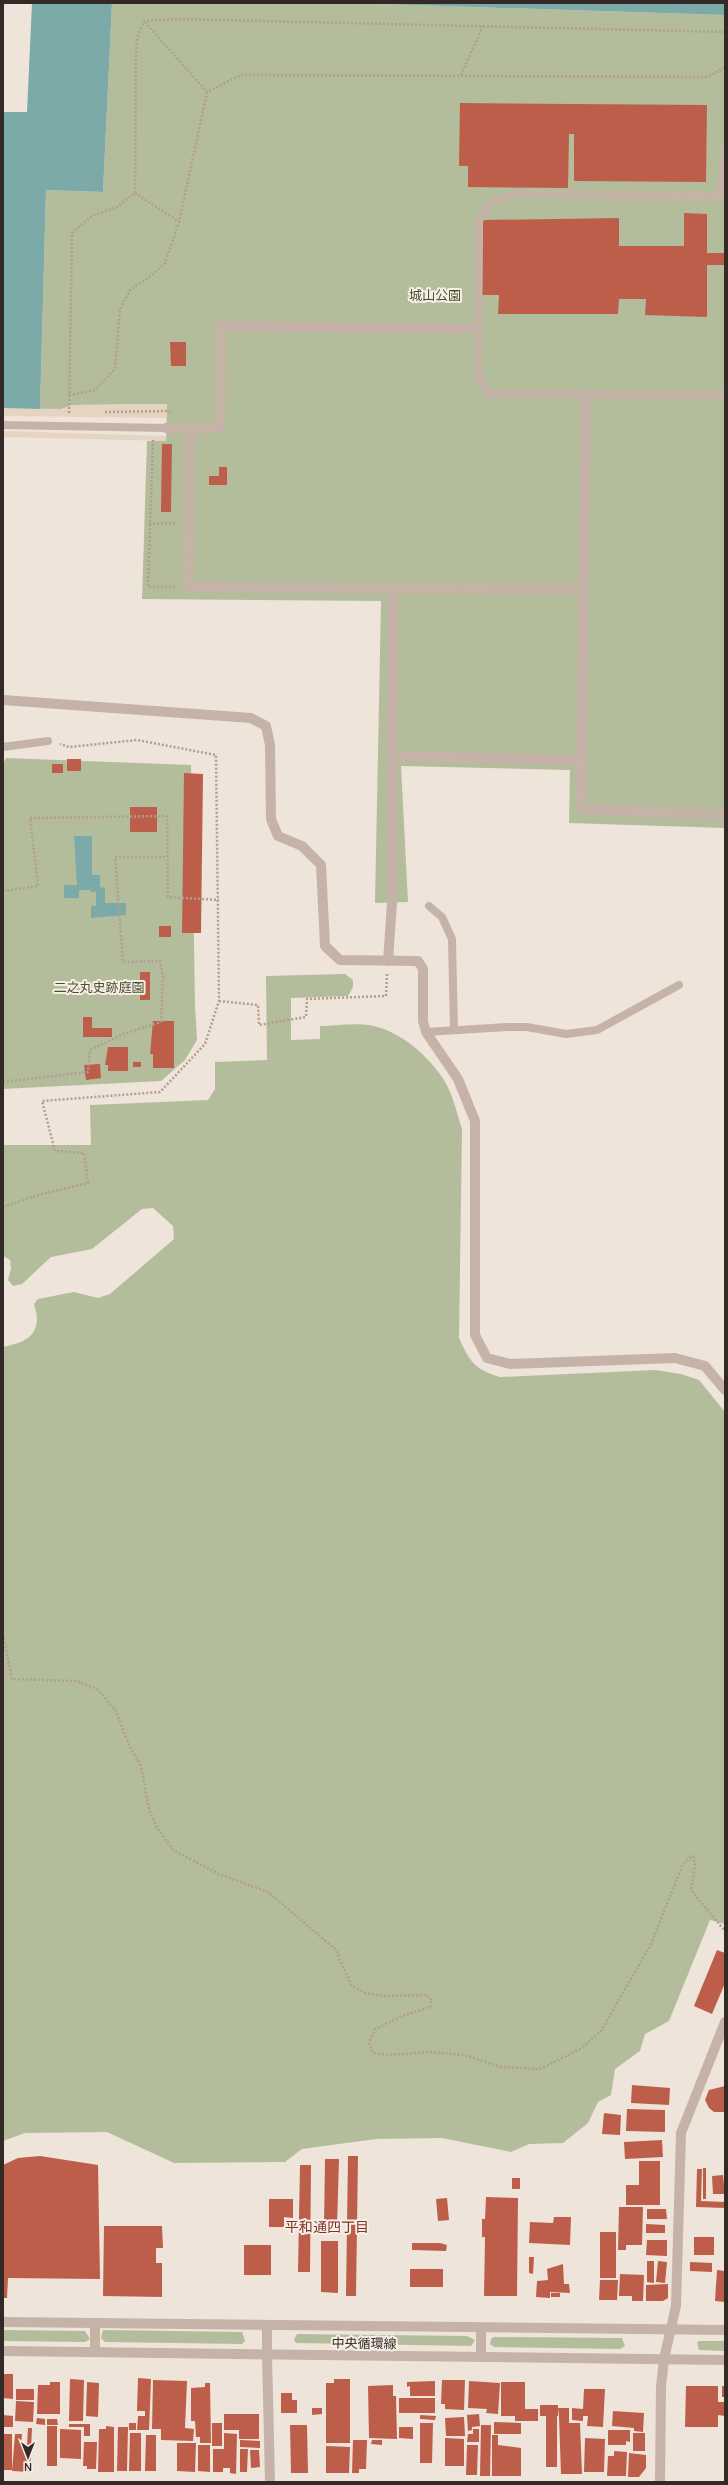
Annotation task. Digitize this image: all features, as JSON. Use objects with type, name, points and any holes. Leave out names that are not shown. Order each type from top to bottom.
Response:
[{"type":"street","points":[[166,428],[220,428],[221,326],[478,329]]},
{"type":"street","points":[[586,394],[581,810],[725,815]]},
{"type":"street","points":[[190,428],[189,587],[584,590]]},
{"type":"street","points":[[388,961],[392,903],[393,588]]},
{"type":"street","points":[[3,700],[251,718],[266,726],[270,745],[271,819],[278,836],[302,846],[321,865],[325,946],[340,960],[418,961],[424,969],[423,1021],[426,1032],[458,1079],[475,1120],[475,1335],[487,1358],[510,1364],[675,1358],[705,1366],[725,1390]]},
{"type":"street","points":[[393,756],[582,760]]},
{"type":"street","points":[[660,2482],[661,2387],[664,2360],[676,2306],[681,2133],[725,2022]]},
{"type":"street","name":"中央循環線","points":[[3,2322],[725,2330]]},
{"type":"street","points":[[95,2323],[95,2352]]},
{"type":"street","points":[[267,2326],[270,2482]]},
{"type":"street","points":[[481,2328],[481,2357]]},
{"type":"street","name":"中央循環線","points":[[3,2351],[725,2360]]},
{"type":"lane","points":[[725,151],[719,196],[514,194],[489,203],[479,221],[478,329],[478,374],[488,394],[725,395]]},
{"type":"lane","points":[[3,425],[166,428]]},
{"type":"lane","points":[[3,747],[48,741]]},
{"type":"lane","points":[[429,906],[442,917],[452,939],[454,1030]]},
{"type":"lane","points":[[426,1032],[527,1027],[566,1034],[597,1030],[679,985]]},
{"type":"path","points":[[144,21],[178,19],[725,32]]},
{"type":"path","points":[[144,21],[207,92]]},
{"type":"path","points":[[135,193],[136,51],[138,35],[144,21]]},
{"type":"path","points":[[461,76],[483,26]]},
{"type":"path","points":[[207,92],[241,75],[708,77],[725,67]]},
{"type":"path","points":[[69,395],[95,390],[115,370],[120,309],[130,290],[151,276],[165,263],[179,222],[207,92]]},
{"type":"path","points":[[135,193],[179,222]]},
{"type":"path","points":[[69,413],[72,233],[92,216],[117,207],[135,193]]},
{"type":"path","points":[[153,439],[148,587],[189,587]]},
{"type":"path","points":[[149,524],[190,523]]},
{"type":"path","points":[[3,1207],[38,1195],[88,1182],[84,1153],[55,1151],[42,1101],[160,1092],[205,1044],[219,1001],[219,900],[216,755],[137,740],[69,747],[48,741]]},
{"type":"path","points":[[3,891],[38,886],[30,818],[167,816],[168,897],[219,900]]},
{"type":"path","points":[[3,1082],[88,1072],[90,1050],[123,1034],[162,1022],[163,977],[160,961],[123,962],[115,857],[167,857]]},
{"type":"path","points":[[219,1001],[258,1005],[258,1025],[306,1017],[307,999],[386,996],[388,961]]},
{"type":"path","points":[[3,1634],[12,1679],[76,1681],[97,1690],[116,1711],[128,1743],[141,1766],[149,1809],[156,1826],[173,1850],[219,1874],[268,1892],[336,1949],[352,1986],[365,1994],[382,1996],[427,1995],[432,2000],[430,2007],[402,2016],[375,2029],[369,2043],[374,2053],[387,2055],[429,2052],[464,2056],[501,2067],[540,2069],[580,2049],[601,2031],[651,1944],[682,1866],[689,1858],[693,1856],[694,1865],[691,1890],[725,1932]]},
{"type":"green space","name":"城山公園","points":[[112,3],[349,3],[725,15],[725,828],[569,823],[570,770],[401,766],[408,902],[375,903],[381,601],[142,599],[147,441],[166,441],[167,404],[73,405],[62,409],[40,409],[46,190],[103,192]]},
{"type":"green space","name":"二之丸史跡庭園","points":[[6,758],[191,765],[195,1005],[197,1040],[185,1060],[161,1081],[3,1089],[3,764]]},
{"type":"green space","points":[[345,974],[353,980],[353,987],[348,996],[291,998],[291,1040],[320,1039],[320,1026],[350,1024],[369,1025],[391,1032],[412,1045],[430,1062],[444,1080],[452,1098],[462,1129],[459,1338],[466,1353],[474,1364],[484,1371],[500,1377],[655,1370],[681,1374],[699,1380],[725,1412],[725,1924],[710,1920],[669,2021],[645,2034],[640,2051],[615,2069],[611,2095],[598,2102],[588,2123],[563,2143],[529,2144],[511,2152],[442,2138],[376,2139],[302,2149],[285,2162],[174,2163],[107,2132],[25,2133],[3,2141],[3,1347],[27,1339],[32,1334],[37,1322],[34,1304],[38,1299],[74,1292],[98,1298],[110,1294],[174,1239],[173,1226],[153,1208],[142,1209],[92,1249],[51,1257],[22,1284],[13,1286],[8,1280],[11,1269],[10,1260],[3,1256],[3,1145],[91,1145],[90,1105],[208,1100],[215,1089],[215,1062],[267,1060],[266,976]]},
{"type":"green space","points":[[3,2330],[85,2331],[90,2339],[85,2342],[3,2341]]},
{"type":"green space","points":[[103,2330],[242,2332],[245,2341],[242,2344],[105,2342],[101,2338]]},
{"type":"green space","points":[[297,2334],[467,2336],[475,2340],[471,2346],[296,2343],[294,2340]]},
{"type":"green space","points":[[494,2337],[622,2338],[625,2346],[620,2349],[494,2347],[490,2344],[491,2339]]},
{"type":"green space","points":[[699,2341],[725,2341],[725,2351],[699,2350],[697,2343]]},
{"type":"shaded area","points":[[167,404],[167,418],[3,416],[3,408],[62,409],[72,405]]},
{"type":"shaded area","points":[[3,431],[166,436],[166,441],[3,437]]},
{"type":"water","points":[[32,3],[112,3],[103,192],[46,190],[40,409],[3,408],[3,112],[27,112]]},
{"type":"water","points":[[349,3],[725,3],[725,15]]},
{"type":"water","points":[[74,836],[92,836],[92,875],[100,875],[100,887],[105,888],[105,903],[126,903],[126,915],[91,918],[91,906],[96,906],[96,892],[91,892],[90,890],[79,890],[79,898],[64,898],[64,885],[77,885]]},
{"type":"building","points":[[460,103],[707,105],[706,182],[574,181],[574,134],[569,134],[568,188],[468,187],[468,166],[459,166]]},
{"type":"building","points":[[684,213],[707,214],[707,253],[725,253],[725,265],[707,265],[707,317],[645,315],[646,299],[619,299],[618,314],[498,314],[499,295],[482,295],[483,220],[619,218],[619,246],[684,246]]},
{"type":"building","points":[[170,342],[186,342],[186,366],[171,366]]},
{"type":"building","points":[[162,444],[172,444],[171,512],[161,512]]},
{"type":"building","points":[[219,467],[227,467],[227,485],[209,485],[209,476],[219,476]]},
{"type":"building","points":[[67,759],[81,759],[81,771],[67,771]]},
{"type":"building","points":[[52,764],[63,764],[63,773],[52,773]]},
{"type":"building","points":[[184,773],[203,774],[201,933],[182,933]]},
{"type":"building","points":[[130,807],[157,807],[157,832],[130,832]]},
{"type":"building","points":[[159,926],[171,926],[171,937],[159,937]]},
{"type":"building","points":[[140,972],[150,972],[150,1000],[140,1000]]},
{"type":"building","points":[[83,1017],[92,1017],[92,1028],[112,1028],[112,1037],[83,1037]]},
{"type":"building","points":[[153,1021],[174,1021],[174,1068],[153,1068],[153,1054],[150,1054]]},
{"type":"building","points":[[108,1047],[128,1047],[128,1071],[108,1071],[108,1065],[105,1065]]},
{"type":"building","points":[[133,1062],[141,1062],[141,1067],[133,1067]]},
{"type":"building","points":[[100,1064],[101,1078],[86,1080],[84,1065]]},
{"type":"building","points":[[717,1950],[725,1953],[725,1983],[712,2014],[694,2006]]},
{"type":"building","points":[[632,2085],[670,2088],[669,2105],[631,2103]]},
{"type":"building","points":[[725,2086],[725,2112],[714,2112],[709,2108],[705,2100],[709,2090]]},
{"type":"building","points":[[627,2109],[665,2110],[665,2132],[626,2131]]},
{"type":"building","points":[[604,2113],[621,2115],[620,2135],[602,2134]]},
{"type":"building","points":[[662,2140],[663,2157],[625,2159],[624,2142]]},
{"type":"building","points":[[40,2156],[98,2165],[100,2279],[8,2278],[7,2298],[3,2298],[3,2165],[18,2158]]},
{"type":"building","points":[[348,2156],[358,2156],[356,2296],[346,2296]]},
{"type":"building","points":[[325,2159],[339,2159],[337,2227],[324,2227]]},
{"type":"building","points":[[639,2161],[660,2161],[660,2205],[626,2205],[626,2185],[639,2185]]},
{"type":"building","points":[[300,2165],[311,2165],[310,2272],[298,2272]]},
{"type":"building","points":[[703,2168],[706,2168],[706,2199],[703,2199]]},
{"type":"building","points":[[697,2169],[702,2169],[701,2201],[725,2202],[725,2208],[696,2207]]},
{"type":"building","points":[[723,2175],[725,2194],[713,2194],[712,2176]]},
{"type":"building","points":[[512,2178],[520,2178],[520,2189],[512,2189]]},
{"type":"building","points":[[486,2197],[518,2198],[517,2296],[484,2296],[485,2237],[482,2237],[482,2219],[485,2219]]},
{"type":"building","points":[[447,2198],[449,2220],[438,2221],[436,2199]]},
{"type":"building","points":[[269,2199],[293,2199],[293,2218],[284,2217],[284,2227],[269,2227]]},
{"type":"building","points":[[619,2207],[643,2207],[642,2245],[626,2245],[626,2250],[618,2250]]},
{"type":"building","points":[[647,2209],[666,2209],[667,2219],[647,2219]]},
{"type":"building","points":[[554,2217],[571,2217],[570,2245],[529,2243],[530,2222],[553,2223]]},
{"type":"building","points":[[646,2224],[665,2225],[665,2233],[646,2233]]},
{"type":"building","points":[[104,2226],[162,2226],[163,2248],[156,2248],[156,2263],[162,2263],[162,2297],[103,2296]]},
{"type":"building","points":[[600,2232],[616,2232],[616,2278],[600,2278]]},
{"type":"building","points":[[694,2237],[714,2237],[714,2255],[694,2255]]},
{"type":"building","points":[[647,2240],[667,2240],[667,2256],[646,2255]]},
{"type":"building","points":[[321,2241],[338,2241],[338,2293],[321,2292]]},
{"type":"building","points":[[412,2243],[440,2243],[447,2245],[446,2251],[412,2250]]},
{"type":"building","points":[[244,2245],[271,2245],[271,2275],[244,2275]]},
{"type":"building","points":[[529,2257],[534,2257],[533,2274],[529,2273]]},
{"type":"building","points":[[647,2261],[654,2261],[654,2283],[647,2282]]},
{"type":"building","points":[[658,2261],[667,2262],[665,2283],[656,2282]]},
{"type":"building","points":[[690,2262],[712,2263],[712,2272],[690,2271]]},
{"type":"building","points":[[563,2264],[564,2284],[569,2284],[570,2293],[550,2292],[550,2298],[536,2297],[537,2281],[548,2280],[547,2269]]},
{"type":"building","points":[[410,2269],[443,2269],[443,2287],[410,2287]]},
{"type":"building","points":[[717,2270],[725,2271],[725,2302],[715,2301]]},
{"type":"building","points":[[620,2274],[644,2275],[643,2301],[632,2301],[632,2296],[619,2296]]},
{"type":"building","points":[[600,2280],[618,2280],[617,2300],[599,2300]]},
{"type":"building","points":[[668,2284],[668,2298],[663,2301],[646,2301],[646,2285]]},
{"type":"building","points":[[551,2293],[560,2293],[560,2297],[551,2297]]},
{"type":"building","points":[[3,2374],[13,2374],[13,2399],[3,2398]]},
{"type":"building","points":[[138,2378],[151,2379],[149,2430],[137,2430],[138,2416],[145,2416],[145,2411],[137,2411]]},
{"type":"building","points":[[70,2379],[84,2380],[83,2421],[69,2421]]},
{"type":"building","points":[[334,2379],[350,2379],[350,2443],[326,2443],[326,2383],[334,2383]]},
{"type":"building","points":[[153,2380],[187,2381],[185,2428],[194,2429],[193,2441],[161,2440],[161,2429],[152,2429]]},
{"type":"building","points":[[442,2380],[465,2380],[464,2410],[445,2409],[445,2404],[441,2404]]},
{"type":"building","points":[[435,2381],[435,2396],[410,2396],[410,2386],[407,2387],[407,2382]]},
{"type":"building","points":[[469,2381],[500,2383],[498,2414],[486,2413],[487,2409],[468,2408]]},
{"type":"building","points":[[50,2382],[60,2382],[60,2414],[37,2414],[38,2385],[50,2385]]},
{"type":"building","points":[[87,2382],[99,2383],[98,2417],[86,2416]]},
{"type":"building","points":[[501,2382],[525,2382],[525,2409],[538,2409],[538,2421],[515,2421],[515,2416],[501,2416]]},
{"type":"building","points":[[205,2383],[210,2383],[211,2443],[200,2443],[200,2437],[196,2437],[195,2421],[191,2421],[191,2388],[205,2387]]},
{"type":"building","points":[[393,2385],[393,2396],[396,2396],[397,2439],[369,2438],[368,2386]]},
{"type":"building","points":[[686,2386],[718,2386],[718,2402],[725,2402],[725,2416],[718,2415],[718,2427],[685,2427]]},
{"type":"building","points":[[722,2386],[725,2386],[725,2397],[722,2397]]},
{"type":"building","points":[[16,2389],[34,2389],[34,2400],[16,2400]]},
{"type":"building","points":[[584,2389],[605,2389],[603,2427],[587,2426],[588,2416],[583,2416],[583,2421],[572,2420],[572,2408],[583,2409]]},
{"type":"building","points":[[281,2393],[292,2393],[292,2400],[297,2400],[297,2413],[281,2413]]},
{"type":"building","points":[[399,2398],[435,2398],[435,2413],[399,2413]]},
{"type":"building","points":[[16,2401],[34,2402],[33,2422],[15,2421]]},
{"type":"building","points":[[540,2405],[558,2405],[558,2416],[540,2416]]},
{"type":"building","points":[[312,2408],[322,2408],[322,2414],[312,2415]]},
{"type":"building","points":[[558,2408],[569,2408],[569,2423],[580,2423],[582,2474],[561,2474]]},
{"type":"building","points":[[613,2411],[644,2413],[643,2432],[634,2431],[634,2428],[612,2426]]},
{"type":"building","points":[[224,2414],[259,2414],[259,2439],[239,2439],[239,2430],[224,2430]]},
{"type":"building","points":[[479,2414],[480,2426],[472,2427],[472,2430],[468,2431],[467,2415]]},
{"type":"building","points":[[3,2415],[13,2416],[13,2427],[3,2427]]},
{"type":"building","points":[[420,2415],[436,2416],[435,2420],[420,2419]]},
{"type":"building","points":[[546,2416],[557,2416],[557,2467],[546,2467]]},
{"type":"building","points":[[464,2417],[465,2436],[446,2436],[445,2418]]},
{"type":"building","points":[[37,2418],[45,2419],[45,2425],[36,2424]]},
{"type":"building","points":[[47,2419],[57,2419],[58,2425],[47,2425]]},
{"type":"building","points":[[494,2422],[521,2423],[521,2434],[494,2434]]},
{"type":"building","points":[[129,2423],[136,2423],[136,2430],[129,2430]]},
{"type":"building","points":[[212,2423],[222,2423],[222,2446],[212,2446]]},
{"type":"building","points":[[420,2423],[433,2423],[432,2463],[420,2463]]},
{"type":"building","points":[[69,2424],[90,2424],[90,2436],[84,2436],[84,2427],[69,2427]]},
{"type":"building","points":[[290,2425],[307,2425],[308,2473],[291,2473]]},
{"type":"building","points":[[481,2425],[491,2425],[490,2476],[480,2476]]},
{"type":"building","points":[[47,2426],[57,2426],[57,2466],[47,2466]]},
{"type":"building","points":[[106,2426],[114,2427],[114,2472],[98,2472],[99,2429],[106,2429]]},
{"type":"building","points":[[118,2427],[128,2427],[127,2471],[117,2471]]},
{"type":"building","points":[[399,2427],[413,2427],[413,2439],[399,2438]]},
{"type":"building","points":[[28,2428],[32,2428],[30,2472],[12,2471],[15,2434],[22,2434],[21,2445],[27,2446]]},
{"type":"building","points":[[60,2429],[81,2430],[81,2459],[60,2458]]},
{"type":"building","points":[[473,2429],[479,2429],[479,2442],[467,2442],[468,2434],[473,2434]]},
{"type":"building","points":[[608,2430],[630,2430],[630,2442],[626,2441],[626,2445],[608,2445]]},
{"type":"building","points":[[130,2433],[141,2433],[141,2471],[129,2471]]},
{"type":"building","points":[[224,2433],[237,2434],[236,2474],[230,2473],[230,2468],[223,2468],[223,2472],[213,2472],[213,2449],[224,2449]]},
{"type":"building","points":[[633,2433],[645,2433],[645,2451],[633,2451]]},
{"type":"building","points":[[3,2434],[12,2434],[12,2470],[3,2470]]},
{"type":"building","points":[[146,2435],[156,2435],[156,2471],[145,2471]]},
{"type":"building","points":[[492,2435],[498,2435],[498,2445],[521,2448],[521,2476],[492,2476]]},
{"type":"building","points":[[445,2438],[464,2439],[464,2466],[445,2466]]},
{"type":"building","points":[[585,2438],[605,2439],[604,2472],[584,2472]]},
{"type":"building","points":[[240,2440],[260,2441],[260,2448],[240,2447]]},
{"type":"building","points":[[353,2440],[367,2440],[366,2469],[359,2469],[359,2473],[352,2473]]},
{"type":"building","points":[[372,2440],[382,2440],[382,2445],[371,2444]]},
{"type":"building","points":[[84,2442],[97,2442],[96,2469],[87,2469],[87,2466],[83,2466]]},
{"type":"building","points":[[177,2443],[196,2443],[195,2472],[177,2471]]},
{"type":"building","points":[[198,2445],[210,2445],[210,2472],[198,2471]]},
{"type":"building","points":[[467,2445],[478,2445],[477,2475],[466,2475]]},
{"type":"building","points":[[326,2446],[350,2447],[349,2473],[326,2473]]},
{"type":"building","points":[[240,2449],[248,2449],[247,2472],[240,2472]]},
{"type":"building","points":[[250,2450],[259,2450],[260,2467],[251,2468]]},
{"type":"building","points":[[614,2451],[627,2452],[626,2476],[607,2476],[608,2456],[614,2456]]},
{"type":"building","points":[[629,2453],[646,2455],[646,2468],[639,2477],[628,2477]]},
{"type":"district","name":"平和通四丁目","points":[[327,2226]]}]
